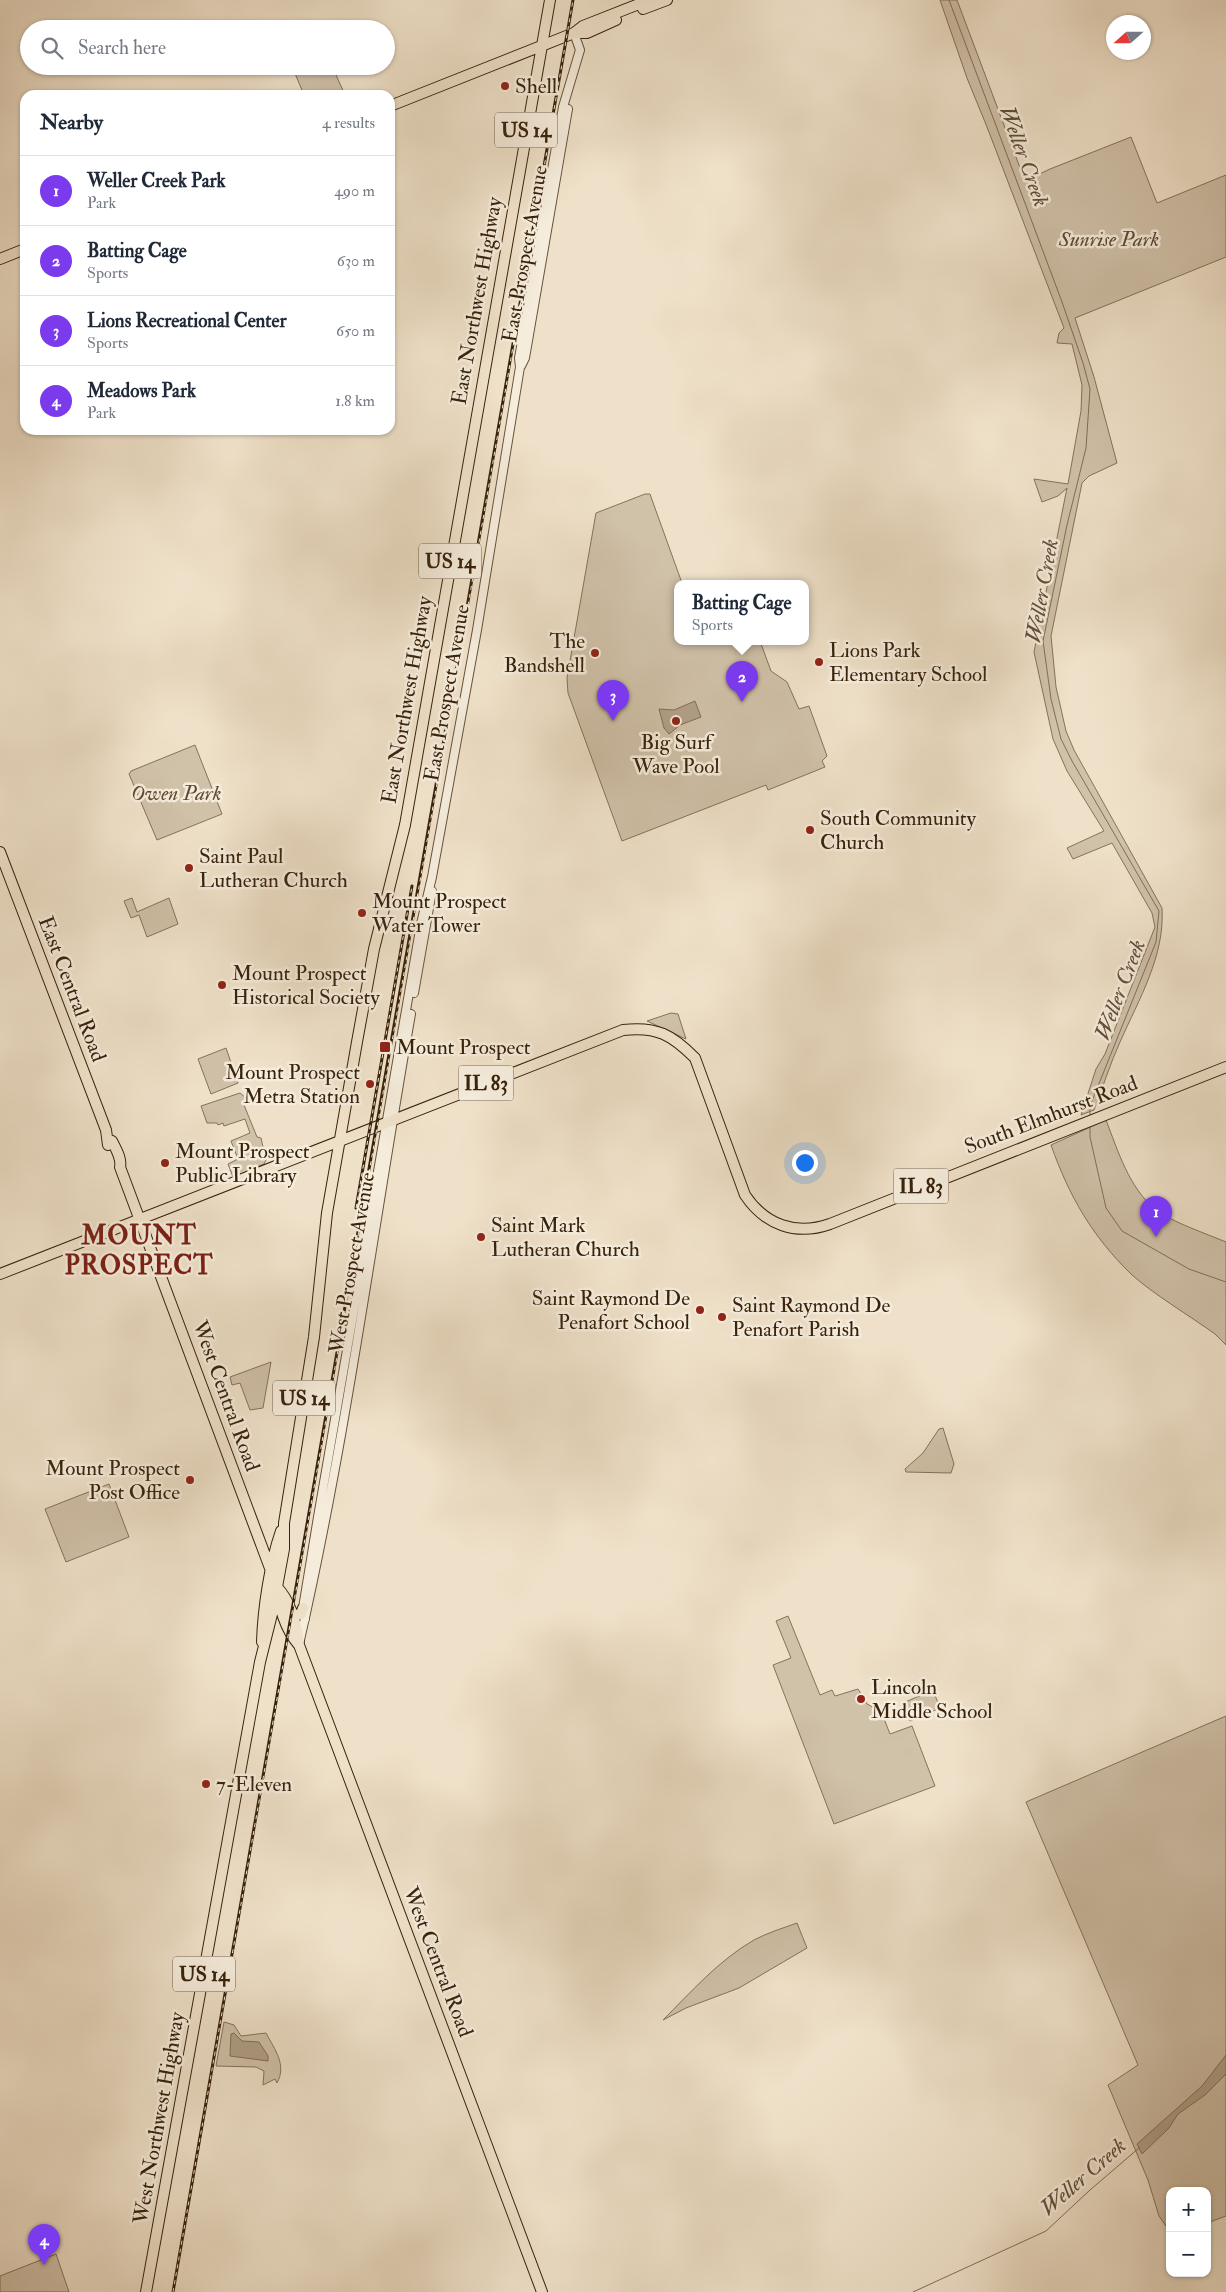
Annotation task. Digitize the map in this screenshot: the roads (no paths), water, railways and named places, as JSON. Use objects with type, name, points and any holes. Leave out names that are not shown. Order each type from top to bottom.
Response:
[{"type":"main road","name":"East Northwest Highway","points":[[340,1139],[374,949],[405,826],[550,0]]},
{"type":"main road","points":[[395,104],[574,33],[583,26],[649,0]]},
{"type":"main road","points":[[574,33],[586,33],[667,0]]},
{"type":"main road","points":[[0,259],[20,251]]},
{"type":"main road","name":"East Central Road","points":[[0,852],[109,1140],[112,1141],[121,1163],[120,1167],[139,1219]]},
{"type":"main road","name":"South Elmhurst Road","points":[[390,1121],[623,1030],[637,1028],[662,1032],[679,1042],[695,1058],[745,1195],[756,1210],[776,1224],[805,1230],[822,1227],[1226,1067]]},
{"type":"main road","name":"IL 83","points":[[0,1274],[340,1139],[390,1121]]},
{"type":"main road","name":"West Northwest Highway","points":[[261,1655],[283,1615],[277,1588],[284,1548],[284,1523],[314,1337],[321,1256],[340,1139]]},
{"type":"main road","name":"West Central Road","points":[[139,1219],[277,1588],[284,1595],[283,1615],[299,1645],[542,2292]]},
{"type":"main road","name":"West Northwest Highway","points":[[146,2292],[261,1655],[262,1625],[271,1572],[276,1546],[284,1523]]},
{"type":"main road","points":[[283,1615],[304,1614]]},
{"type":"street","points":[[574,33],[580,50]]},
{"type":"street","name":"East Prospect Avenue","points":[[390,1121],[477,630],[520,367],[519,358],[563,107],[586,33]]},
{"type":"street","name":"West Prospect Avenue","points":[[299,1645],[329,1497],[390,1121]]},
{"type":"waterway","name":"Weller Creek","points":[[949,0],[1062,302],[1090,389],[1086,448],[1067,525],[1043,641],[1051,699],[1061,739],[1072,761],[1159,911],[1156,942],[1090,1106],[1090,1116]]},
{"type":"waterway","name":"Weller Creek","points":[[1090,1125],[1090,1137],[1106,1208],[1122,1231],[1189,1269],[1226,1282]]},
{"type":"waterway","name":"Weller Creek","points":[[913,2292],[1046,2231],[1139,2148]]},
{"type":"railway","points":[[173,2292],[573,0]]},
{"type":"railway","points":[[356,1208],[412,886]]},
{"type":"place","name":"Shell","points":[[505,86]]},
{"type":"place","name":"The Bandshell","points":[[595,653]]},
{"type":"place","name":"Lions Park Elementary School","points":[[819,662]]},
{"type":"place","name":"Batting Cage","points":[[742,702]]},
{"type":"place","name":"Lions Recreational Center","points":[[613,721]]},
{"type":"place","name":"Big Surf Wave Pool","points":[[676,721]]},
{"type":"place","name":"South Community Church","points":[[810,830]]},
{"type":"place","name":"Saint Paul Lutheran Church","points":[[189,868]]},
{"type":"place","name":"Mount Prospect Water Tower","points":[[362,913]]},
{"type":"place","name":"Mount Prospect Historical Society","points":[[222,985]]},
{"type":"place","name":"Mount Prospect","points":[[385,1047]]},
{"type":"place","name":"Mount Prospect Metra Station","points":[[370,1084]]},
{"type":"place","name":"Mount Prospect Public Library","points":[[165,1163]]},
{"type":"place","name":"Saint Mark Lutheran Church","points":[[481,1237]]},
{"type":"place","name":"Weller Creek Park","points":[[1156,1237]]},
{"type":"place","name":"Saint Raymond De Penafort School","points":[[700,1310]]},
{"type":"place","name":"Saint Raymond De Penafort Parish","points":[[722,1317]]},
{"type":"place","name":"Mount Prospect Post Office","points":[[190,1480]]},
{"type":"place","name":"Lincoln Middle School","points":[[861,1699]]},
{"type":"place","name":"7-Eleven","points":[[206,1784]]},
{"type":"place","name":"Meadows Park","points":[[44,2265]]},
{"type":"district","name":"MOUNT PROSPECT","points":[[139,1251]]},
{"type":"park label","name":"Sunrise Park","points":[[1109,239]]},
{"type":"park label","name":"Owen Park","points":[[176,793]]}]
